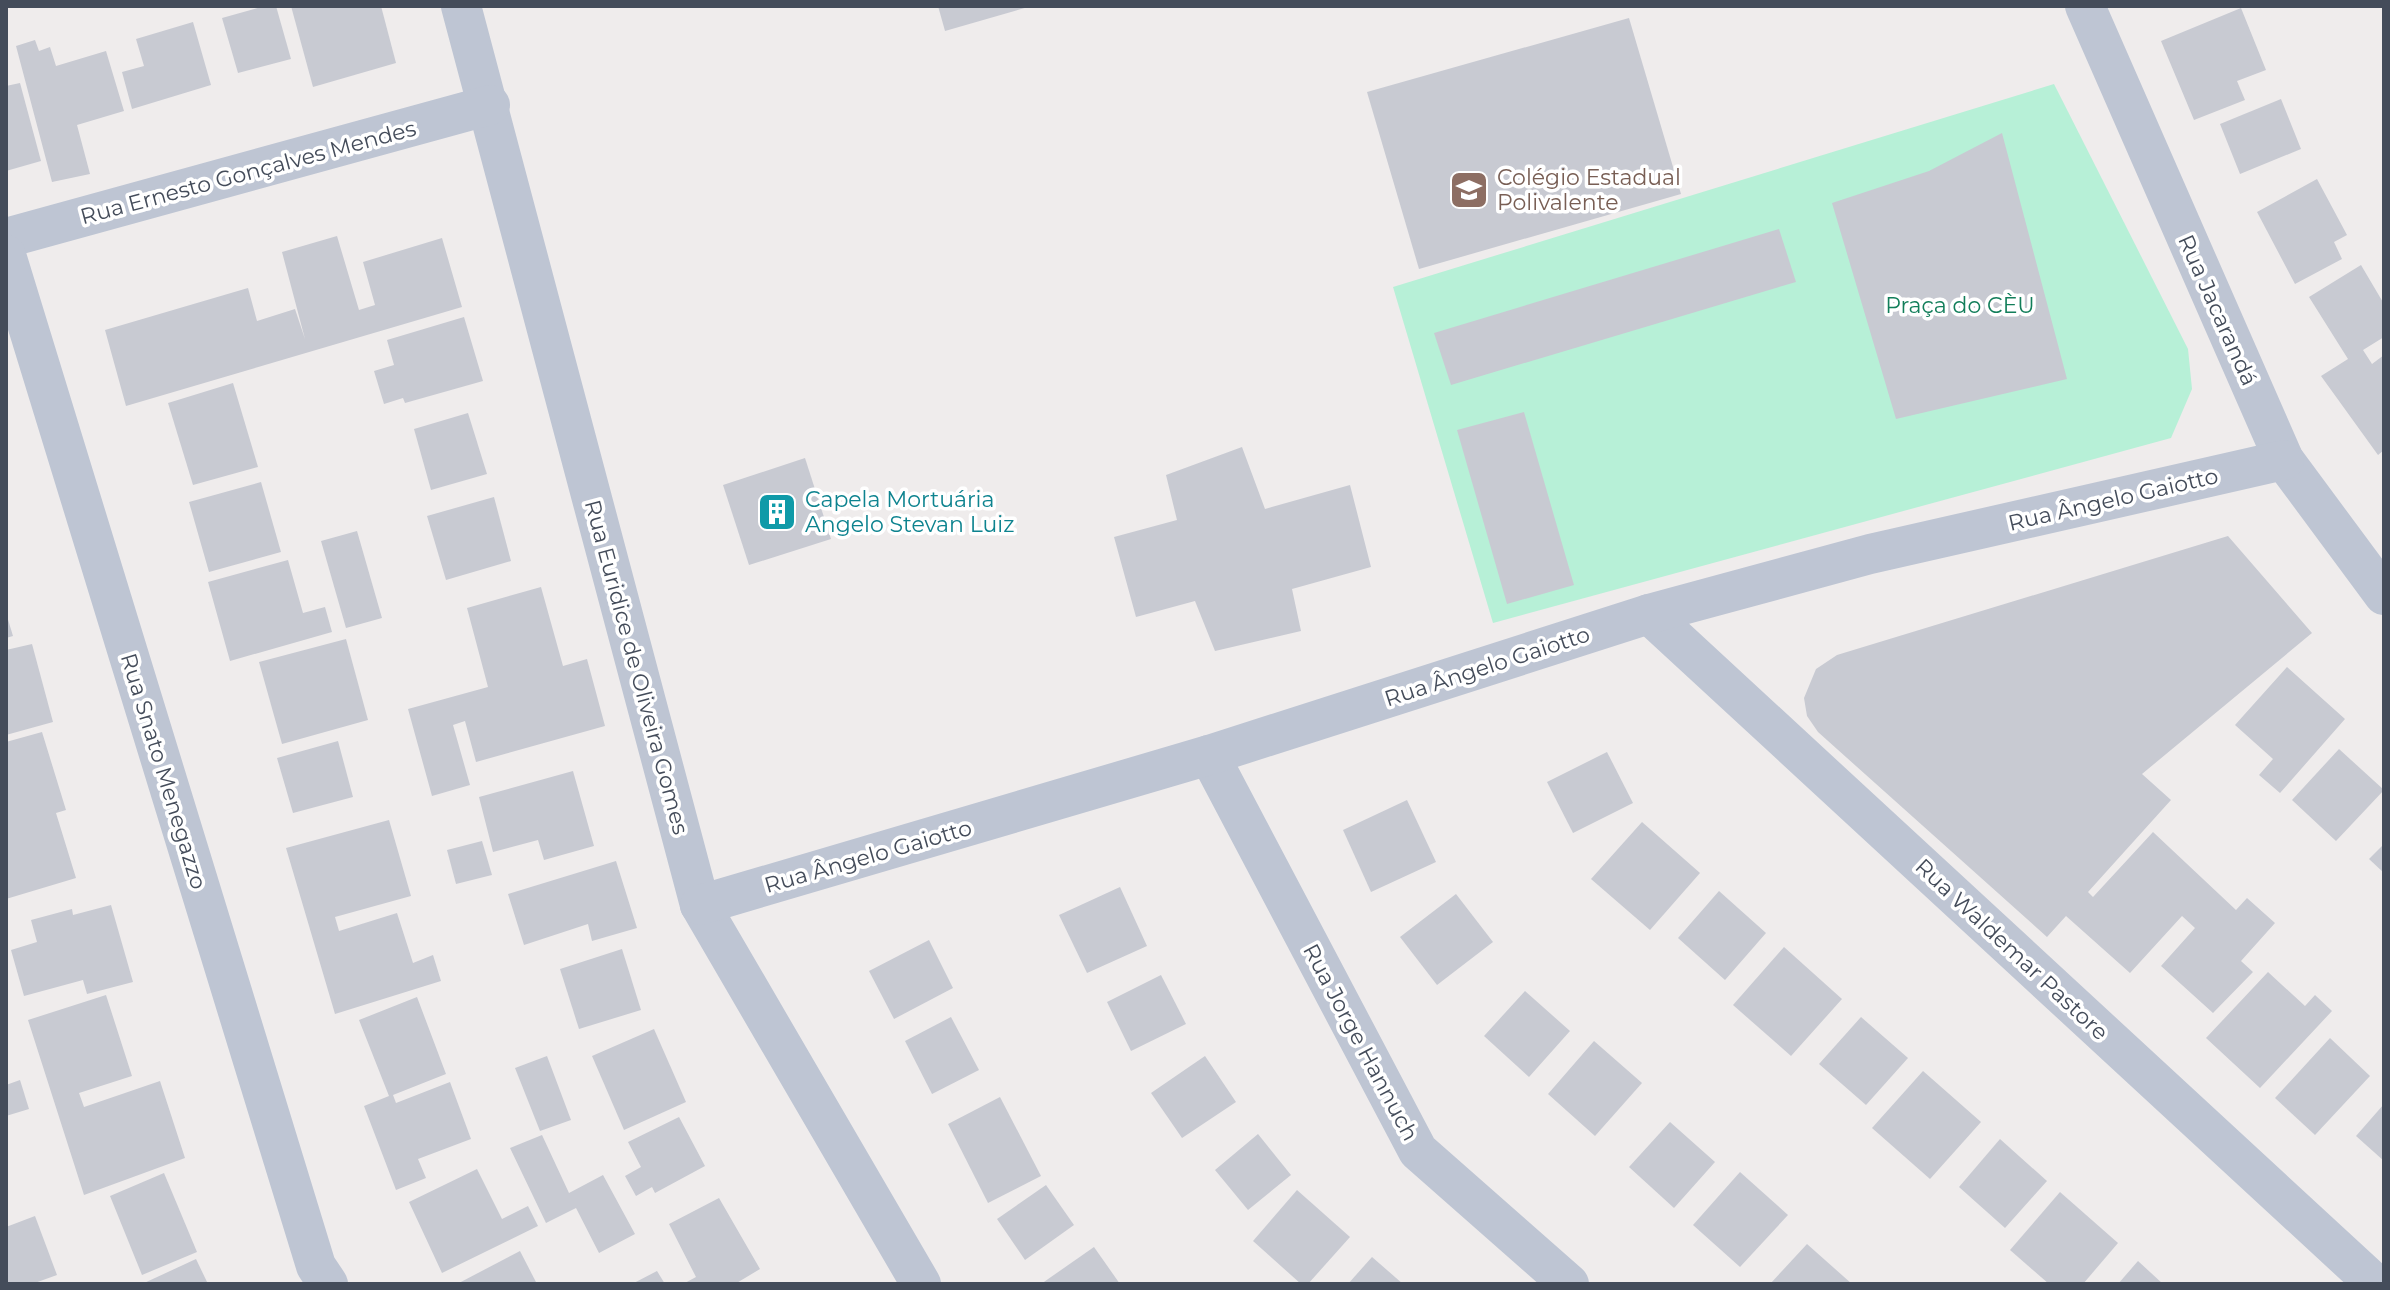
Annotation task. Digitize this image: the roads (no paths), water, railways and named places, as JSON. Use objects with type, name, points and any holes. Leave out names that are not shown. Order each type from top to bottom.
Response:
[{"type":"street","name":"Rua Euridice de Oliveira Gomes","points":[[461,6],[490,105],[700,905],[921,1284]]},
{"type":"street","name":"Rua Jacarandá","points":[[2085,6],[2284,460],[2384,595]]},
{"type":"street","name":"Rua Ernesto Gonçalves Mendes","points":[[6,238],[490,105]]},
{"type":"street","name":"Rua Snato Menegazzo","points":[[6,255],[316,1266],[328,1284]]},
{"type":"street","name":"Rua Ângelo Gaiotto","points":[[700,905],[1209,755],[1649,614],[1870,554],[2284,460]]},
{"type":"street","name":"Rua Waldemar Pastore","points":[[1649,614],[2375,1284]]},
{"type":"street","name":"Rua Jorge Hannuch","points":[[1209,755],[1418,1151],[1569,1284]]},
{"type":"place","name":"Colégio Estadual Polivalente","points":[[1469,190]]},
{"type":"place","name":"Capela Mortuária Angelo Stevan Luiz","points":[[777,512]]},
{"type":"park label","name":"Praça do CÈU","points":[[1960,305]]}]
